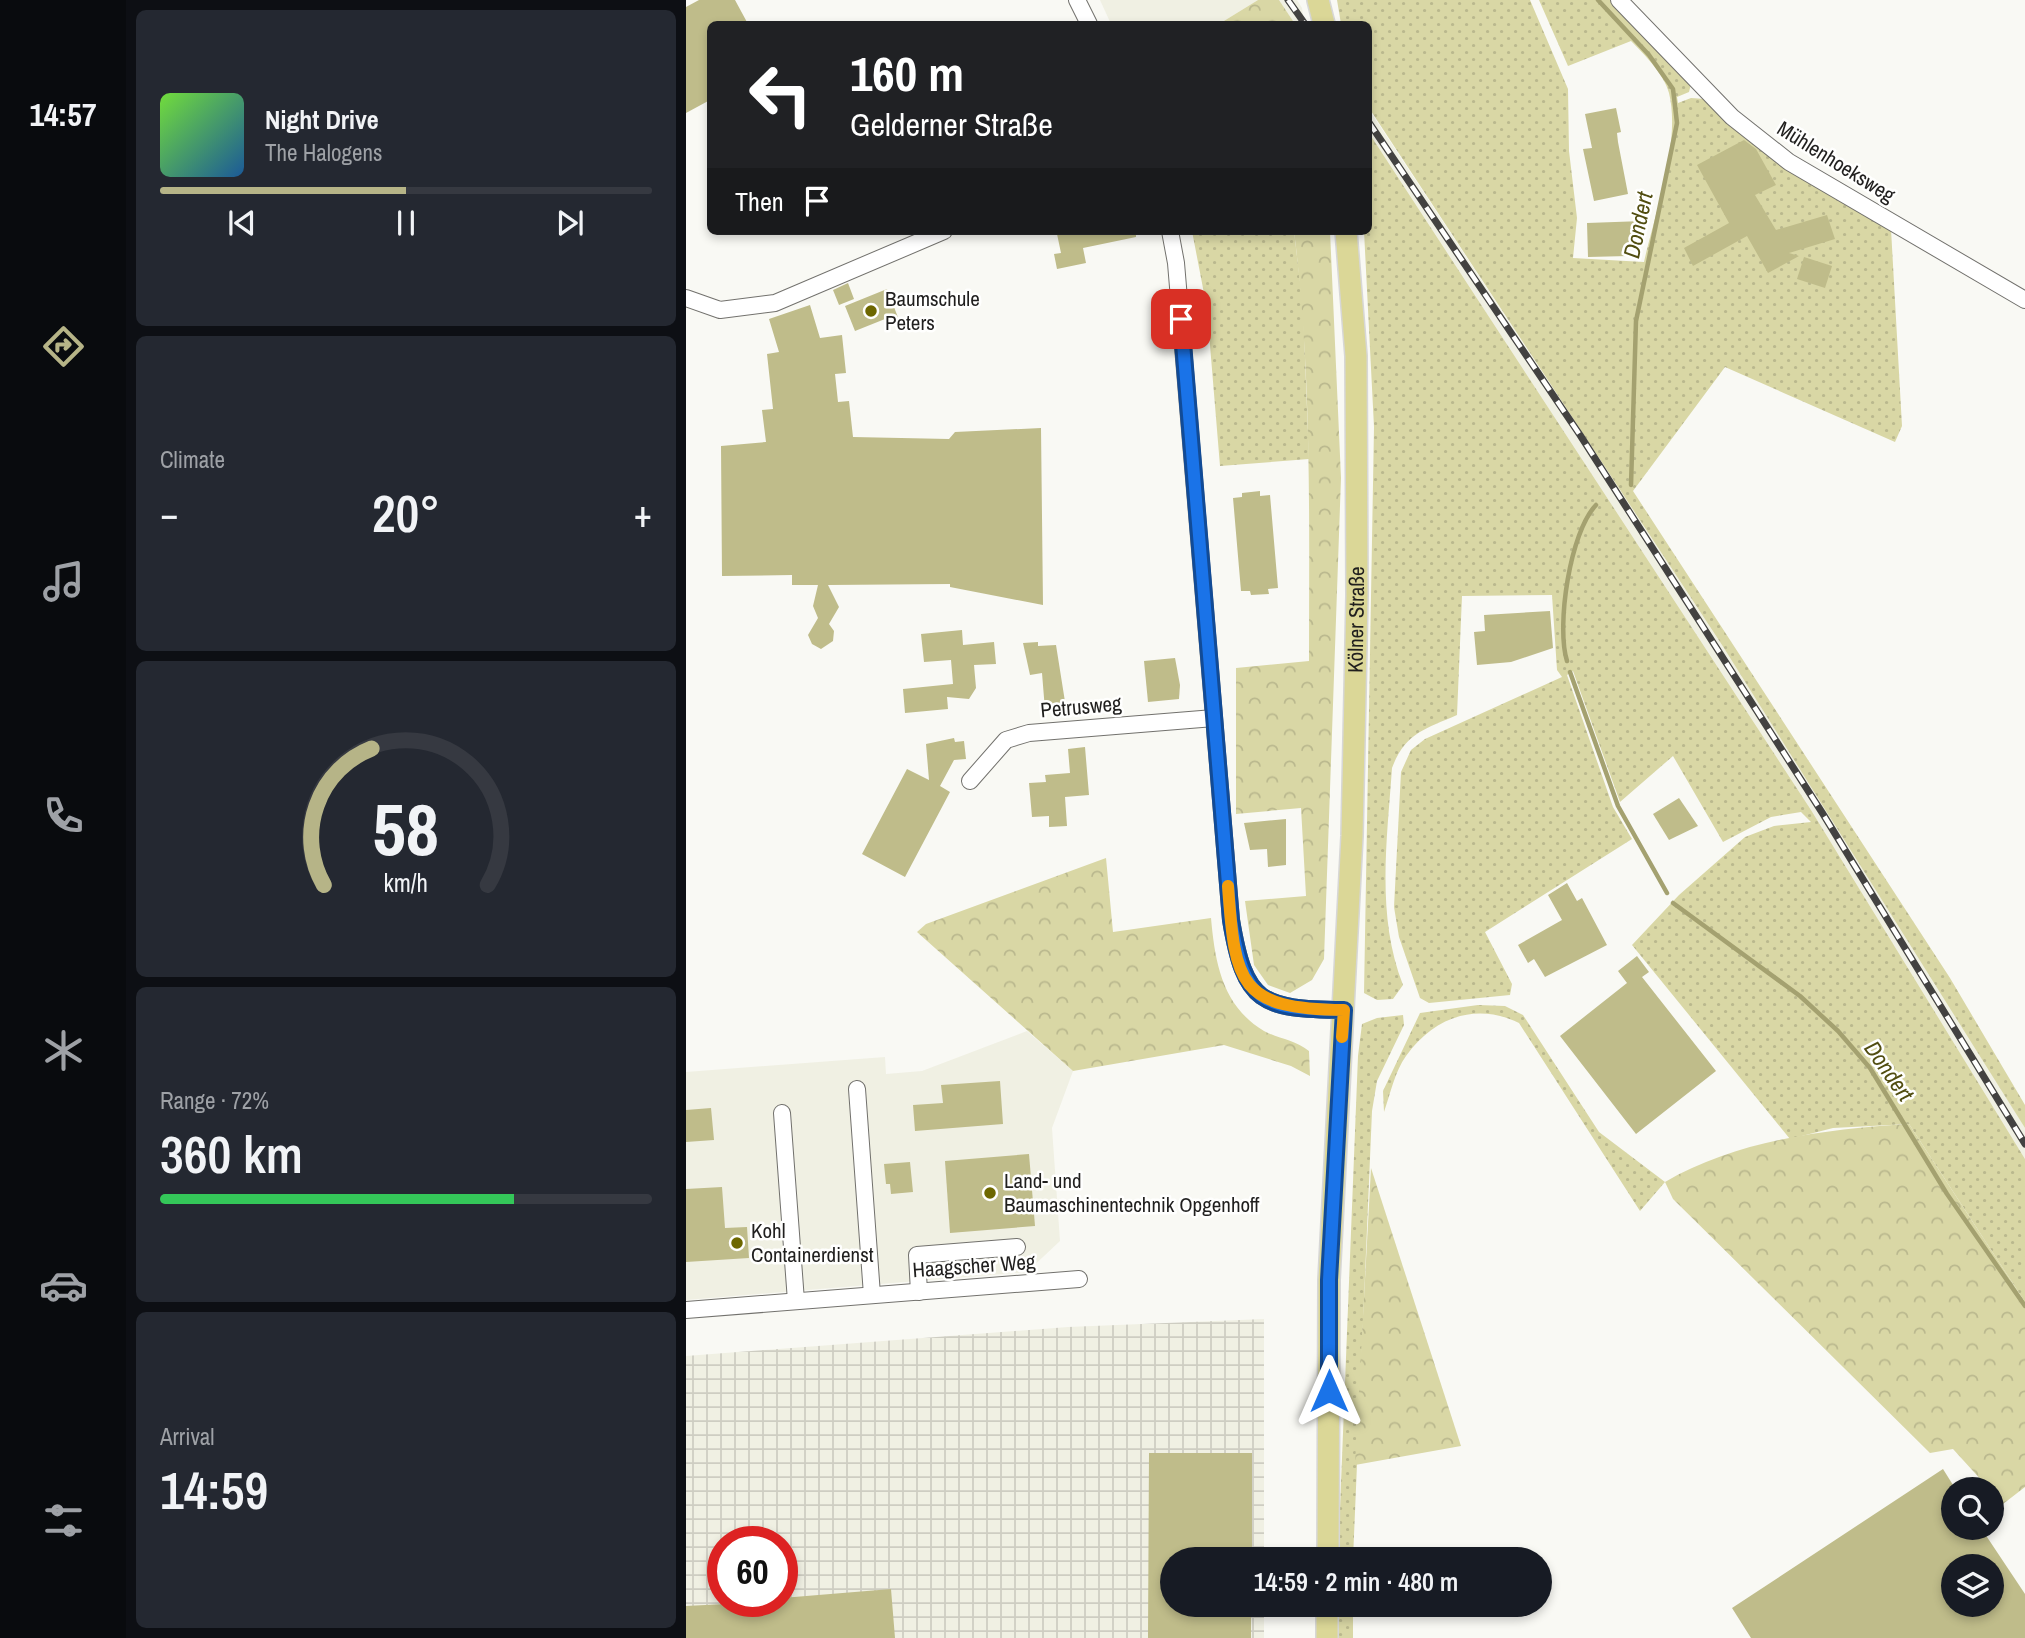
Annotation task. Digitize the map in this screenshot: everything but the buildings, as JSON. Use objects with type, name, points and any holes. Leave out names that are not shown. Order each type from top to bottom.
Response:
[{"type":"main road","points":[[1318,0],[1323,21]]},
{"type":"main road","name":"Kölner Straße","points":[[1328,1547],[1329,1280],[1344,1010],[1357,596],[1356,356],[1346,235]]},
{"type":"main road","points":[[1327,1617],[1327,1638]]},
{"type":"street","points":[[1077,0],[1088,21]]},
{"type":"street","name":"Mühlenhoeksweg","points":[[1619,0],[1731,117],[1789,162],[2025,300]]},
{"type":"street","points":[[686,299],[720,310],[775,303],[935,235]]},
{"type":"street","points":[[1171,235],[1176,263],[1231,920],[1239,965],[1257,993],[1273,1003],[1292,1009],[1344,1010]]},
{"type":"street","name":"Petrusweg","points":[[970,781],[1006,740],[1029,733],[1214,718]]},
{"type":"street","points":[[857,1089],[872,1295]]},
{"type":"street","points":[[782,1113],[796,1301]]},
{"type":"street","points":[[919,1292],[917,1255],[1017,1247]]},
{"type":"street","name":"Haagscher Weg","points":[[686,1310],[1080,1279]]},
{"type":"shaded area","points":[[1100,0],[1258,0],[1224,21],[1110,21]]},
{"type":"shaded area","points":[[1279,0],[1297,0],[1302,8],[1304,21],[1293,21]]},
{"type":"shaded area","points":[[1372,114],[1722,645],[1933,977],[2025,1128],[2025,1159],[1811,810],[1372,138]]},
{"type":"shaded area","points":[[1027,1031],[1073,1071],[1052,1128],[1060,1241],[1027,1272],[686,1300],[686,1072],[885,1057],[886,1074],[922,1071]]},
{"type":"shaded area","points":[[1264,1319],[1264,1547],[1160,1547],[1160,1617],[1264,1617],[1264,1638],[686,1638],[686,1356],[1068,1327]]},
{"type":"green space","points":[[1258,0],[1279,0],[1293,21],[1224,21]]},
{"type":"green space","points":[[1337,0],[1530,0],[1568,89],[1569,151],[1577,218],[1573,258],[1644,262],[1665,178],[1672,133],[1672,112],[1669,93],[1663,79],[1631,41],[1568,66],[1539,0],[1614,0],[1691,84],[1689,92],[1677,97],[1678,103],[1691,98],[1705,99],[1891,229],[1902,426],[1895,442],[1725,367],[1633,491],[1950,978],[2025,1105],[2025,1128],[1722,645],[1372,113],[1372,21],[1340,21]]},
{"type":"green space","points":[[1372,138],[1811,810],[2025,1159],[2025,1302],[1909,1124],[1833,1128],[1790,1139],[1632,945],[1679,895],[1745,837],[1774,826],[1811,822],[1801,812],[1771,817],[1723,842],[1673,756],[1620,802],[1573,671],[1567,675],[1613,807],[1632,839],[1485,932],[1512,984],[1510,995],[1429,1003],[1420,998],[1399,937],[1394,907],[1401,772],[1411,750],[1425,739],[1562,677],[1557,670],[1552,595],[1462,596],[1457,715],[1417,734],[1403,747],[1392,768],[1386,851],[1386,905],[1389,932],[1403,985],[1393,999],[1377,1000],[1364,993],[1374,427],[1364,235],[1372,235]]},
{"type":"green space","points":[[1193,235],[1294,235],[1303,307],[1309,459],[1220,466],[1207,309]]},
{"type":"green space","points":[[1294,235],[1330,235],[1341,478],[1324,959],[1312,980],[1290,993],[1268,985],[1254,965],[1245,901],[1306,896],[1301,808],[1236,814],[1236,668],[1309,661],[1307,392]]},
{"type":"green space","points":[[1106,858],[1113,932],[1211,918],[1218,966],[1230,996],[1250,1021],[1264,1031],[1309,1051],[1310,1076],[1291,1066],[1224,1045],[1073,1071],[917,932],[926,924]]},
{"type":"green space","points":[[1478,1005],[1505,1006],[1523,1015],[1599,1132],[1665,1182],[1640,1211],[1519,1023],[1503,1017],[1472,1014],[1457,1017],[1429,1031],[1402,1062],[1384,1112],[1383,1091],[1420,1013]]},
{"type":"green space","points":[[1403,1015],[1404,1025],[1377,1081],[1372,1111],[1354,1547],[1338,1547],[1358,1056],[1362,1024],[1377,1018]]},
{"type":"green space","points":[[1909,1124],[2025,1302],[2025,1487],[2004,1503],[2004,1477],[1978,1477],[1953,1449],[1930,1453],[1673,1199],[1665,1182],[1722,1156],[1752,1147],[1846,1129]]},
{"type":"green space","points":[[1371,1168],[1461,1446],[1355,1465]]},
{"type":"green space","points":[[1337,1617],[1353,1617],[1353,1638],[1337,1638]]},
{"type":"waterway","name":"Dondert","points":[[1598,0],[1649,55],[1673,89],[1677,123],[1636,321],[1631,485]]},
{"type":"waterway","name":"Dondert","points":[[1567,661],[1563,626],[1564,603],[1572,557],[1587,518],[1596,505]]},
{"type":"waterway","name":"Dondert","points":[[1570,672],[1618,806],[1667,893]]},
{"type":"waterway","name":"Dondert","points":[[1673,903],[1800,996],[1838,1031],[1870,1068],[1947,1194],[2025,1306]]},
{"type":"railway","points":[[1288,0],[1303,21]]},
{"type":"railway","points":[[1372,127],[1580,435],[1823,814],[2025,1144]]},
{"type":"slow traffic","points":[[1228,886],[1239,965],[1246,980],[1257,993],[1273,1003],[1292,1009],[1344,1010],[1342,1037]]},
{"type":"place","name":"Baumschule Peters","points":[[871,311]]},
{"type":"place","name":"Land- und Baumaschinentechnik Opgenhoff","points":[[990,1193]]},
{"type":"place","name":"Kohl Containerdienst","points":[[737,1243]]},
{"type":"route","points":[[1181,319],[1231,920],[1239,965],[1246,980],[1257,993],[1273,1003],[1292,1009],[1344,1010],[1329,1280],[1329,1391]]}]
